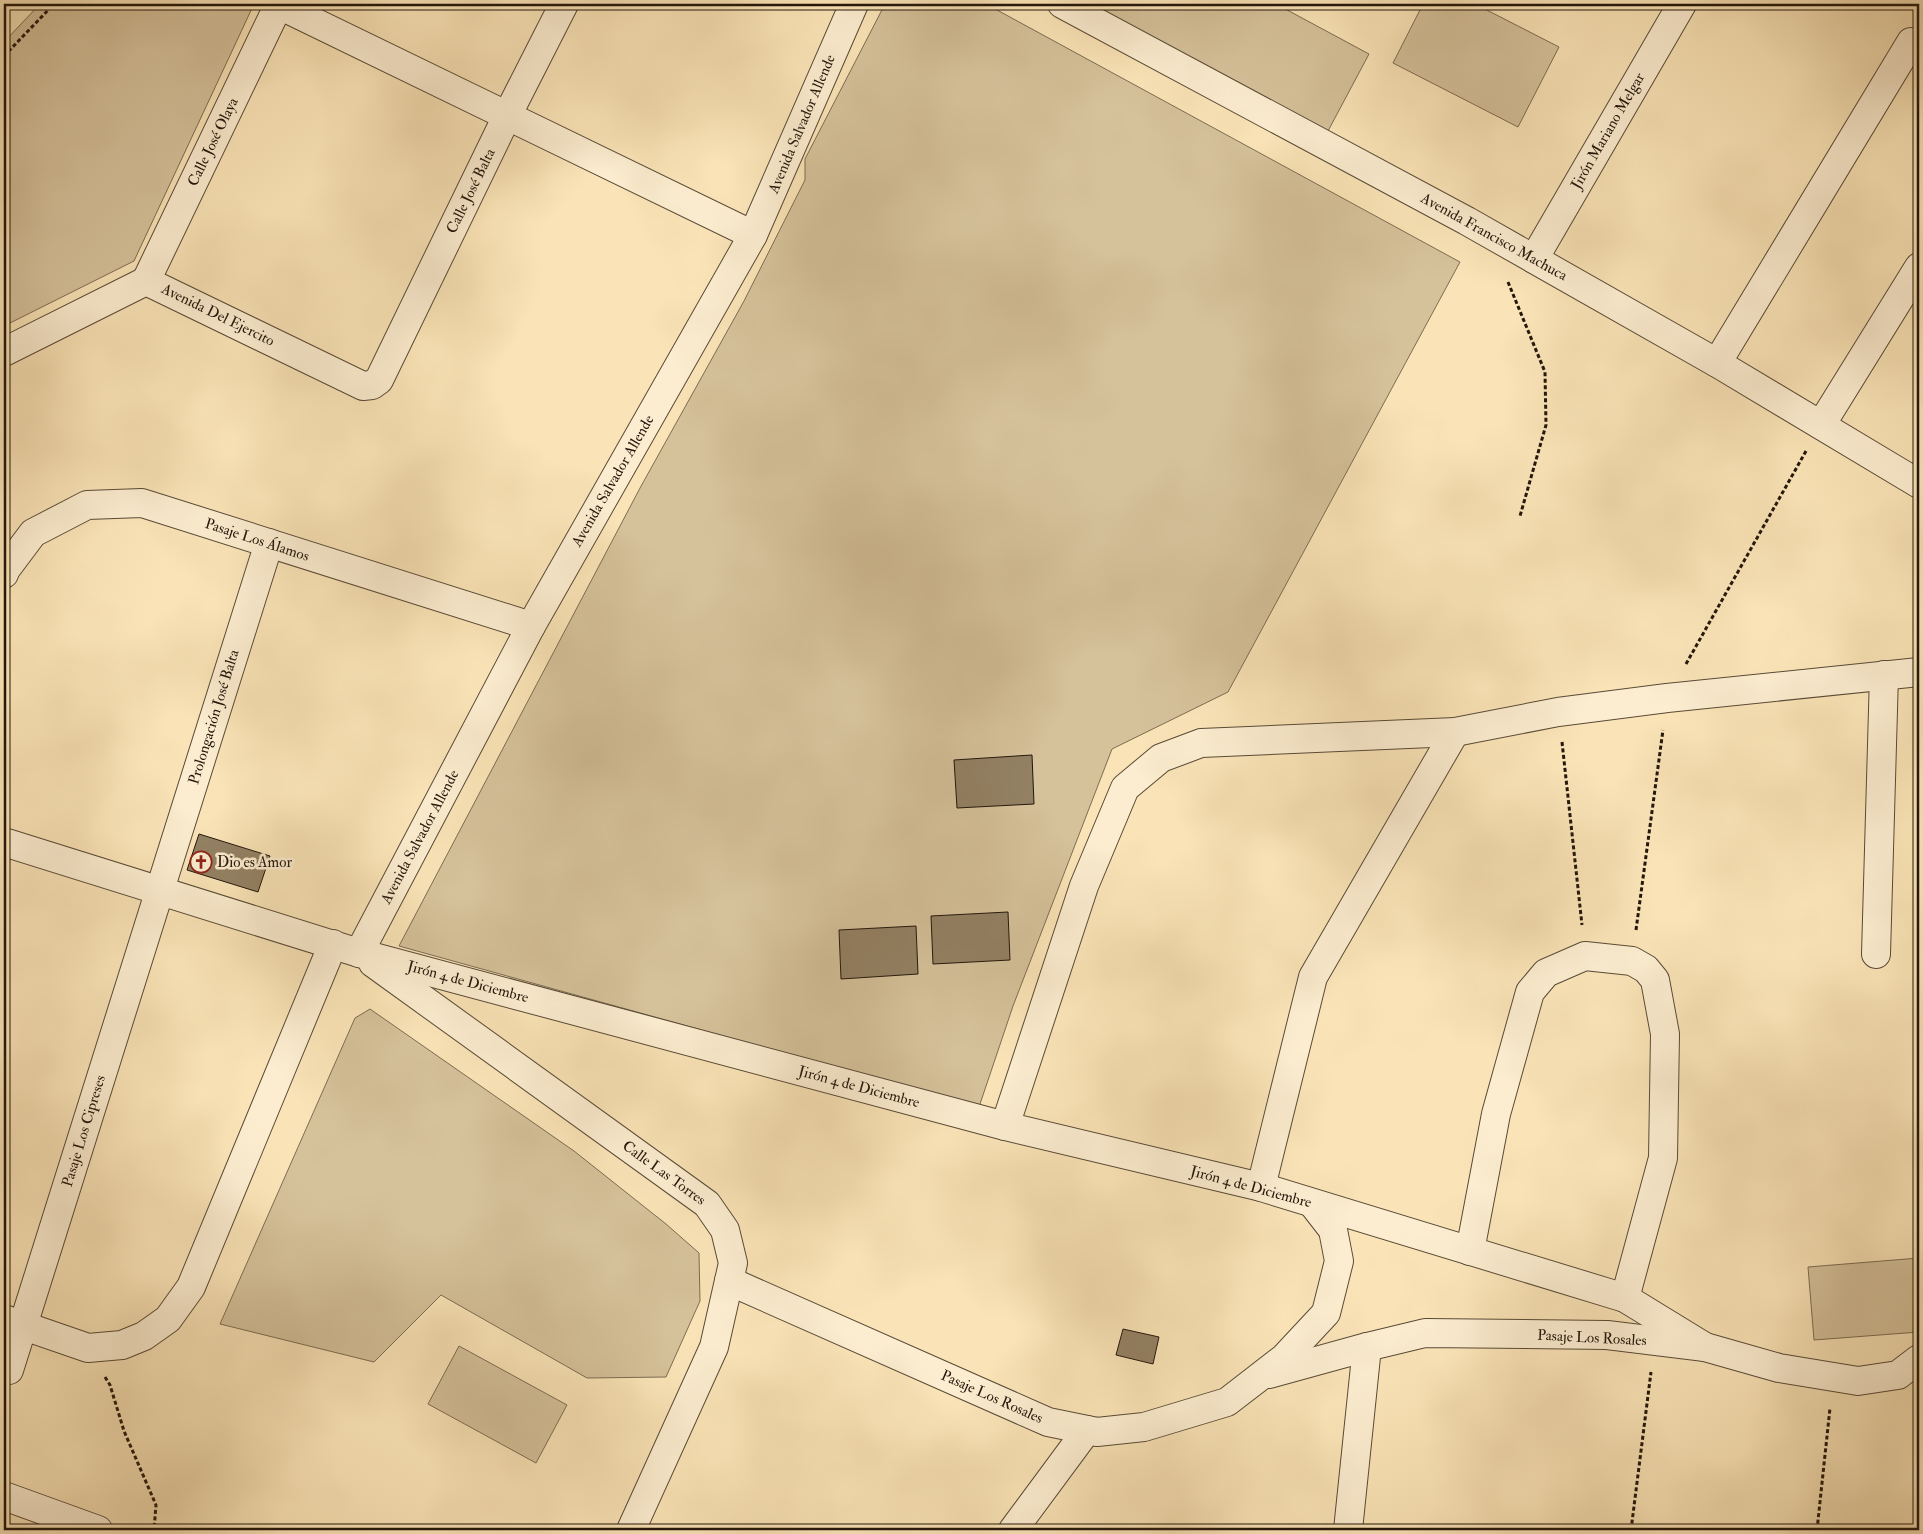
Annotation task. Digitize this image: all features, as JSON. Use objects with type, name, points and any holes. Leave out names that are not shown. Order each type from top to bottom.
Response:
[{"type":"street","points":[[279,4],[753,235]]},
{"type":"street","name":"Calle José Olaya","points":[[146,281],[279,4]]},
{"type":"street","name":"Calle José Balta","points":[[379,380],[507,116],[564,4]]},
{"type":"street","name":"Avenida Salvador Allende","points":[[360,953],[531,626],[753,235],[854,4]]},
{"type":"street","name":"Avenida Francisco Machuca","points":[[1062,4],[1458,216],[1717,362],[1919,484]]},
{"type":"street","name":"Jirón Mariano Melgar","points":[[1534,259],[1682,4]]},
{"type":"street","points":[[1717,362],[1911,42],[1919,45]]},
{"type":"street","points":[[1821,425],[1919,267]]},
{"type":"street","name":"Avenida Del Ejercito","points":[[4,352],[146,281],[363,386],[372,385],[379,380]]},
{"type":"street","name":"Pasaje Los Álamos","points":[[4,574],[33,533],[87,505],[142,503],[531,626]]},
{"type":"street","name":"Prolongación José Balta","points":[[159,892],[269,543]]},
{"type":"street","points":[[1005,1126],[1084,886],[1125,788],[1161,758],[1201,743],[1455,732],[1558,712],[1668,698],[1919,672]]},
{"type":"street","points":[[1876,954],[1884,675]]},
{"type":"street","points":[[1261,1187],[1313,977],[1455,732]]},
{"type":"street","name":"Jirón 4 de Diciembre","points":[[4,842],[159,892],[360,953],[1005,1126],[1261,1187],[1625,1298],[1705,1347]]},
{"type":"street","name":"Pasaje Los Cipreses","points":[[9,1370],[13,1322],[159,892]]},
{"type":"street","points":[[13,1322],[88,1348],[122,1345],[144,1336],[168,1319],[191,1287],[333,944]]},
{"type":"street","name":"Calle Las Torres","points":[[360,953],[707,1204],[725,1230],[733,1263],[714,1347],[631,1530]]},
{"type":"street","points":[[1470,1251],[1496,1114],[1530,992],[1546,973],[1585,956],[1632,961],[1646,969],[1656,980],[1665,1034],[1663,1158],[1625,1298]]},
{"type":"street","name":"Pasaje Los Rosales","points":[[729,1281],[1048,1422],[1097,1432],[1144,1427],[1227,1402],[1284,1358],[1326,1313],[1339,1261],[1333,1230],[1312,1203]]},
{"type":"street","name":"Pasaje Los Rosales","points":[[1260,1377],[1425,1333],[1607,1335],[1705,1347],[1779,1368],[1858,1381],[1898,1375],[1919,1359]]},
{"type":"street","points":[[1348,1530],[1367,1347]]},
{"type":"street","points":[[1013,1530],[1087,1430]]},
{"type":"street","points":[[4,1496],[98,1530]]},
{"type":"path","points":[[4,56],[54,4]]},
{"type":"path","points":[[1508,280],[1545,372],[1546,425],[1520,516]]},
{"type":"path","points":[[1558,712],[1585,956]]},
{"type":"path","points":[[1631,1530],[1655,1341]]},
{"type":"path","points":[[88,1348],[110,1384],[124,1431],[156,1505],[154,1530]]},
{"type":"path","points":[[1817,1530],[1833,1377]]},
{"type":"shaded area","points":[[40,4],[254,4],[134,261],[4,326],[4,42]]},
{"type":"shaded area","points":[[885,4],[986,4],[1460,262],[1228,692],[1112,749],[1013,1006],[979,1107],[399,946],[640,488],[744,301],[805,180],[805,159]]},
{"type":"shaded area","points":[[1092,4],[1276,4],[1369,54],[1328,131]]},
{"type":"shaded area","points":[[1423,4],[1475,4],[1559,47],[1518,127],[1393,63]]},
{"type":"shaded area","points":[[370,1009],[574,1151],[666,1224],[699,1253],[700,1301],[666,1377],[587,1378],[441,1295],[374,1362],[220,1324],[355,1018]]},
{"type":"shaded area","points":[[1919,1258],[1919,1332],[1814,1340],[1808,1267]]},
{"type":"shaded area","points":[[459,1346],[567,1405],[536,1463],[428,1404]]},
{"type":"building","points":[[1032,755],[1034,804],[957,808],[954,760]]},
{"type":"building","points":[[199,834],[270,856],[258,892],[187,870]]},
{"type":"building","points":[[1008,912],[1010,960],[933,964],[931,916]]},
{"type":"building","points":[[916,926],[918,974],[841,979],[839,930]]},
{"type":"building","points":[[1123,1329],[1159,1337],[1153,1364],[1116,1355]]},
{"type":"place","name":"Dio es Amor","points":[[201,862]]}]
